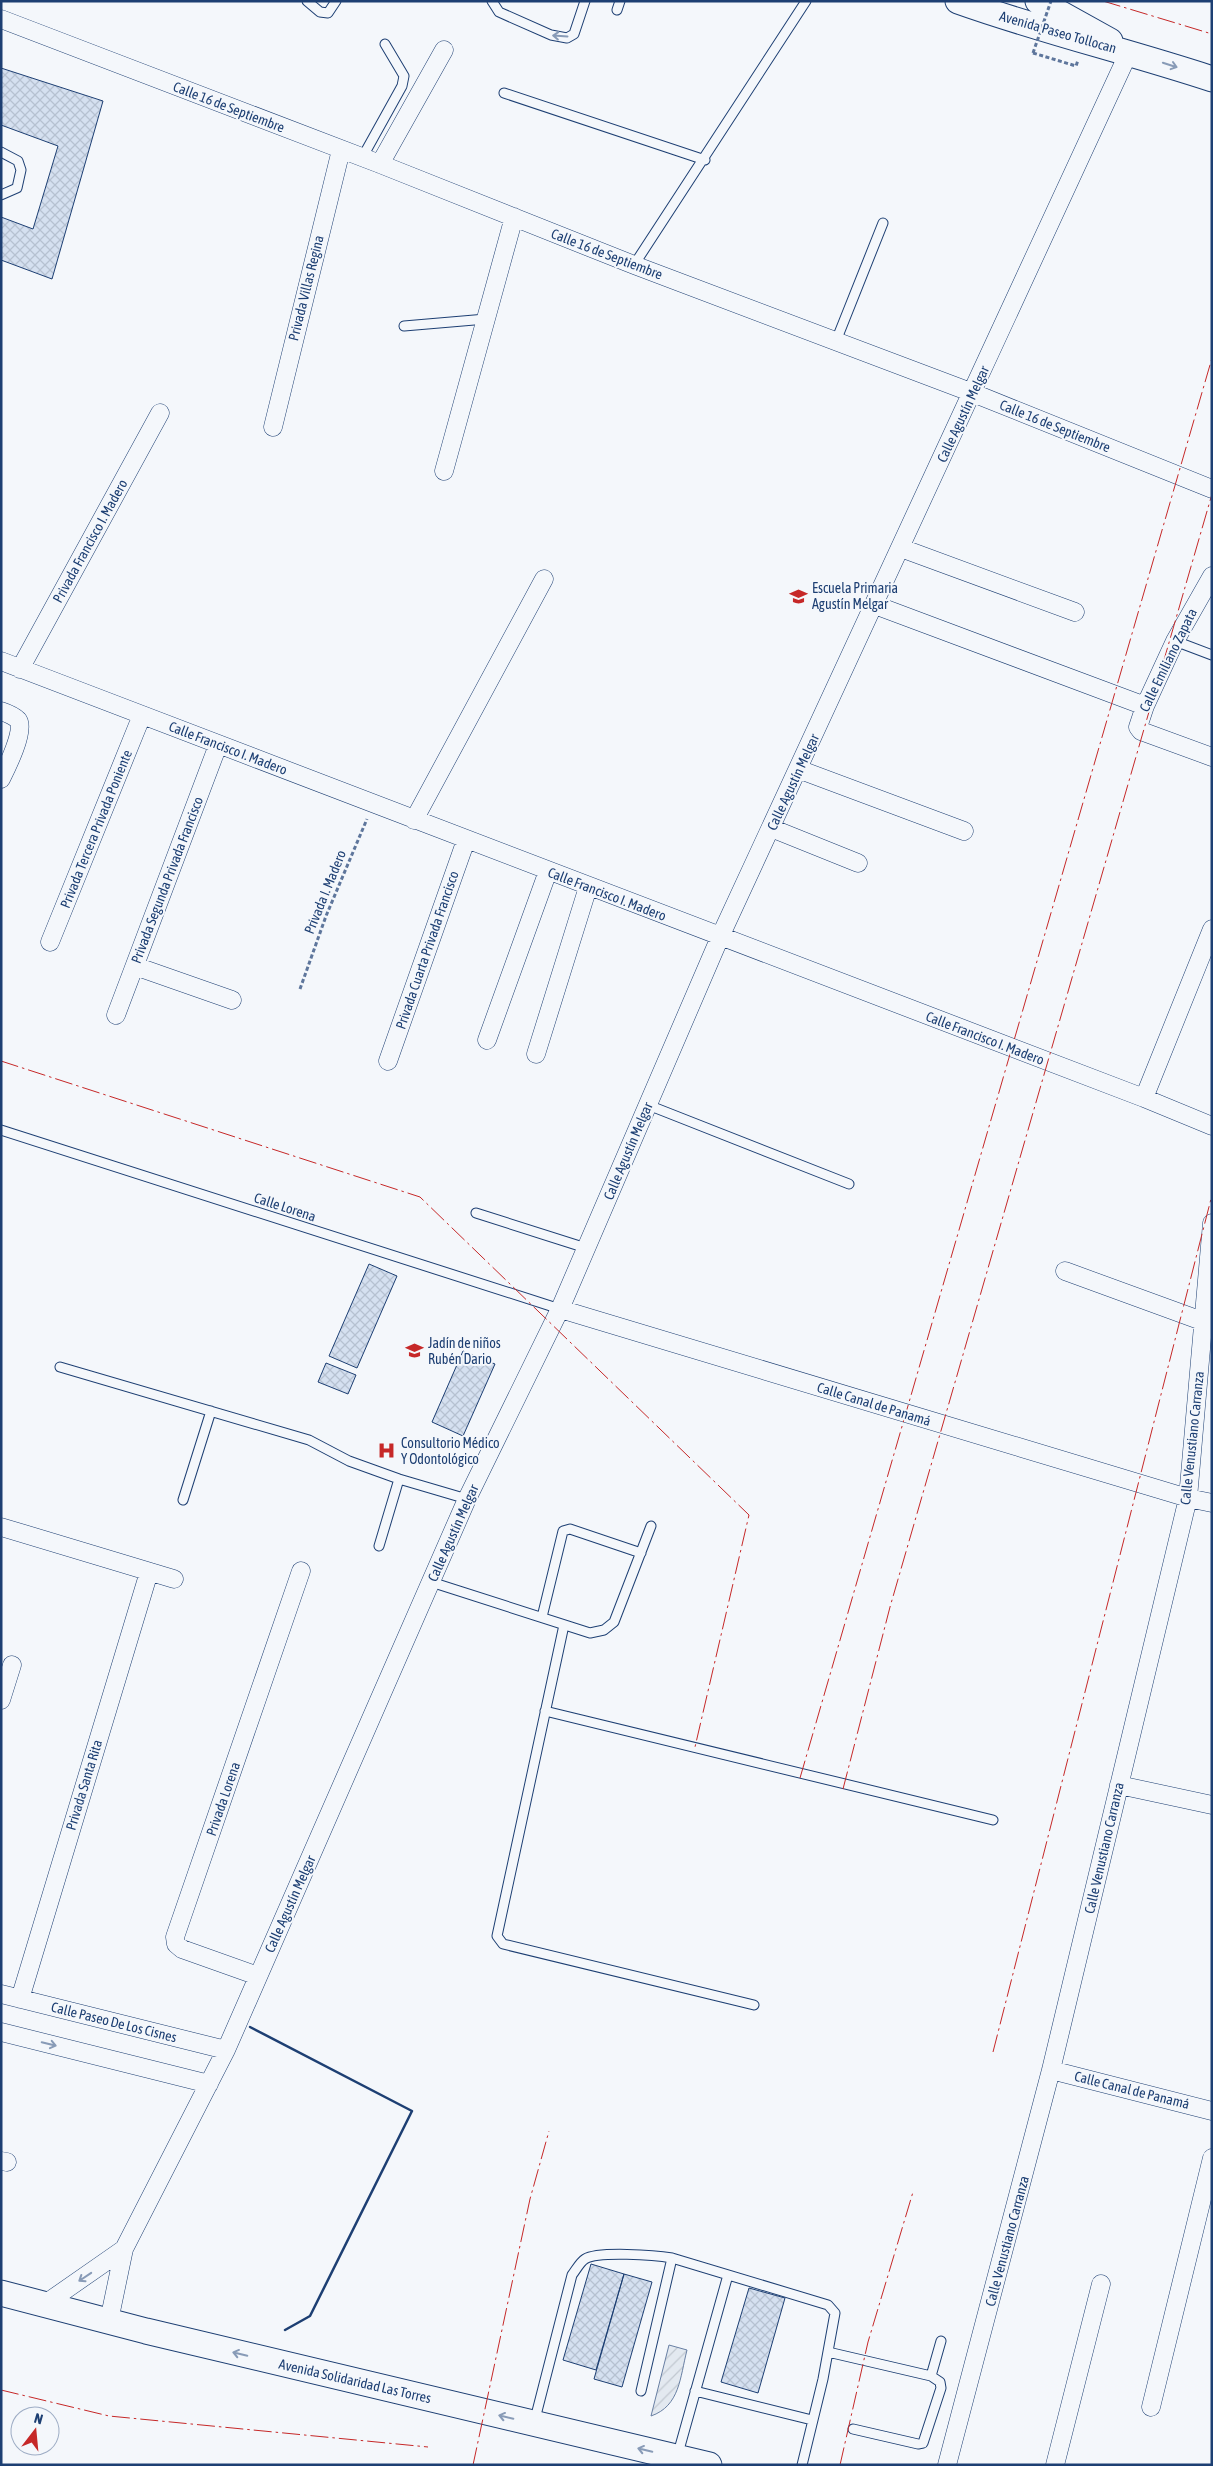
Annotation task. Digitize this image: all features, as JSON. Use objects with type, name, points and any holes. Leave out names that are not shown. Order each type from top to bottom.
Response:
[{"type":"main road","name":"Avenida Paseo Tollocan","points":[[958,1],[1084,42],[1129,52],[1212,79]]},
{"type":"main road","name":"Avenida Paseo Tollocan","points":[[1038,1],[1070,17],[1129,52]]},
{"type":"main road","name":"Avenida Solidaridad Las Torres","points":[[1,2293],[108,2321],[709,2465]]},
{"type":"street","name":"Calle 16 de Septiembre","points":[[1,19],[380,164],[634,265],[973,393],[1212,490]]},
{"type":"street","points":[[380,164],[444,50]]},
{"type":"street","name":"Calle Agustín Melgar","points":[[108,2321],[124,2249],[226,2050],[468,1499],[560,1309],[720,938],[1129,52]]},
{"type":"street","name":"Privada Villas Regina","points":[[273,427],[341,150]]},
{"type":"street","points":[[444,471],[514,217]]},
{"type":"street","name":"Privada Francisco I. Madero","points":[[20,669],[160,413]]},
{"type":"street","points":[[901,548],[1075,612]]},
{"type":"street","name":"Calle Emiliano Zapata","points":[[1212,576],[1206,601],[1175,641],[1139,720],[1139,730],[1212,757]]},
{"type":"street","points":[[414,820],[544,580]]},
{"type":"street","points":[[875,604],[1145,706]]},
{"type":"street","name":"Calle Francisco I. Madero","points":[[1,661],[720,938],[1144,1098],[1212,1126]]},
{"type":"street","points":[[1,710],[18,720],[21,725],[19,738],[1,779]]},
{"type":"street","name":"Privada Tercera Privada Poniente","points":[[50,942],[142,715]]},
{"type":"street","name":"Privada Segunda Privada Francisco","points":[[116,1015],[218,744]]},
{"type":"street","points":[[798,769],[964,831]]},
{"type":"street","points":[[771,828],[858,863]]},
{"type":"street","name":"Privada Cuarta Privada Francisco","points":[[388,1061],[466,840]]},
{"type":"street","points":[[487,1040],[548,871]]},
{"type":"street","points":[[536,1054],[588,887]]},
{"type":"street","points":[[1144,1098],[1212,929]]},
{"type":"street","points":[[135,966],[232,1000]]},
{"type":"street","name":"Calle Venustiano Carranza","points":[[947,2465],[1051,2070],[1188,1498],[1205,1399],[1206,1345],[1202,1321],[1212,1223]]},
{"type":"street","points":[[1065,1271],[1202,1321]]},
{"type":"street","name":"Calle Canal de Panamá","points":[[560,1309],[1188,1498],[1212,1503]]},
{"type":"street","points":[[1,1527],[174,1579]]},
{"type":"street","name":"Privada Lorena","points":[[258,1976],[182,1949],[175,1941],[301,1571]]},
{"type":"street","name":"Privada Santa Rita","points":[[20,1999],[149,1572]]},
{"type":"street","points":[[1,1700],[12,1665]]},
{"type":"street","points":[[1119,1785],[1212,1805]]},
{"type":"street","name":"Calle Paseo De Los Cisnes","points":[[1,1994],[226,2050]]},
{"type":"street","points":[[1,2032],[209,2084]]},
{"type":"street","name":"Calle Canal de Panamá","points":[[1051,2070],[1212,2110]]},
{"type":"street","points":[[1151,2406],[1212,2158]]},
{"type":"street","name":"Calle Agustín Melgar","points":[[45,2304],[124,2249]]},
{"type":"street","points":[[1055,2465],[1101,2284]]},
{"type":"lane","points":[[306,1],[320,12],[328,13],[336,1]]},
{"type":"lane","points":[[492,1],[499,12],[551,35],[567,38],[574,34],[585,1]]},
{"type":"lane","points":[[634,265],[705,160],[806,1]]},
{"type":"lane","points":[[362,158],[402,86],[404,76],[386,44]]},
{"type":"lane","points":[[504,93],[705,160]]},
{"type":"lane","points":[[1,152],[18,161],[21,170],[17,188],[1,195]]},
{"type":"lane","points":[[836,341],[883,223]]},
{"type":"lane","points":[[404,326],[486,319]]},
{"type":"lane","points":[[1175,641],[1212,655]]},
{"type":"lane","points":[[648,1106],[849,1184]]},
{"type":"lane","name":"Calle Lorena","points":[[1,1130],[560,1309]]},
{"type":"lane","points":[[476,1213],[586,1248]]},
{"type":"lane","points":[[60,1367],[309,1440],[348,1461],[399,1479],[468,1499]]},
{"type":"lane","points":[[182,1500],[210,1411]]},
{"type":"lane","points":[[379,1546],[399,1479]]},
{"type":"lane","points":[[431,1582],[590,1633],[604,1630],[614,1622],[651,1526]]},
{"type":"lane","points":[[542,1618],[563,1531],[570,1529],[641,1553]]},
{"type":"lane","points":[[564,1625],[496,1936],[502,1944],[754,2005]]},
{"type":"lane","points":[[545,1711],[993,1820]]},
{"type":"lane","points":[[534,2423],[572,2275],[578,2266],[585,2259],[598,2256],[645,2255],[672,2258],[830,2306],[835,2313],[802,2465]]},
{"type":"lane","points":[[641,2391],[672,2258]]},
{"type":"lane","points":[[677,2457],[728,2275]]},
{"type":"lane","points":[[931,2376],[941,2341]]},
{"type":"lane","points":[[828,2352],[931,2376],[938,2379],[941,2388],[923,2443],[918,2444],[853,2429]]},
{"type":"lane","points":[[695,2392],[812,2420]]},
{"type":"path","points":[[1033,53],[1051,1]]},
{"type":"path","name":"Privada I. Madero","points":[[300,989],[326,916],[374,804]]},
{"type":"shaded area","points":[[669,2345],[687,2350],[680,2380],[668,2405],[651,2416]]},
{"type":"building","points":[[1,68],[103,101],[52,279],[1,260],[1,217],[33,229],[58,146],[1,125]]},
{"type":"building","points":[[369,1264],[397,1276],[357,1368],[329,1356]]},
{"type":"building","points":[[463,1351],[495,1364],[463,1436],[432,1422]]},
{"type":"building","points":[[326,1363],[356,1375],[348,1394],[318,1382]]},
{"type":"building","points":[[591,2264],[624,2274],[596,2370],[563,2360]]},
{"type":"building","points":[[624,2274],[652,2282],[622,2387],[594,2379]]},
{"type":"building","points":[[749,2288],[785,2298],[758,2393],[721,2382]]},
{"type":"wall","points":[[250,2027],[412,2111],[310,2316],[285,2330]]},
{"type":"power","points":[[1103,1],[1212,34]]},
{"type":"power","points":[[800,1778],[1212,358]]},
{"type":"power","points":[[843,1789],[890,1607],[1212,494]]},
{"type":"power","points":[[1,1061],[420,1197],[749,1515],[695,1747]]},
{"type":"power","points":[[993,2052],[1212,1195]]},
{"type":"power","points":[[473,2465],[530,2199],[549,2131]]},
{"type":"power","points":[[840,2465],[868,2342],[913,2192]]},
{"type":"power","points":[[1,2390],[109,2416],[428,2447]]},
{"type":"place","name":"Escuela Primaria Agustín Melgar","points":[[798,596]]},
{"type":"place","name":"Jadín de niños Rubén Dario","points":[[414,1351]]},
{"type":"place","name":"Consultorio Médico Y Odontológico","points":[[387,1451]]}]
